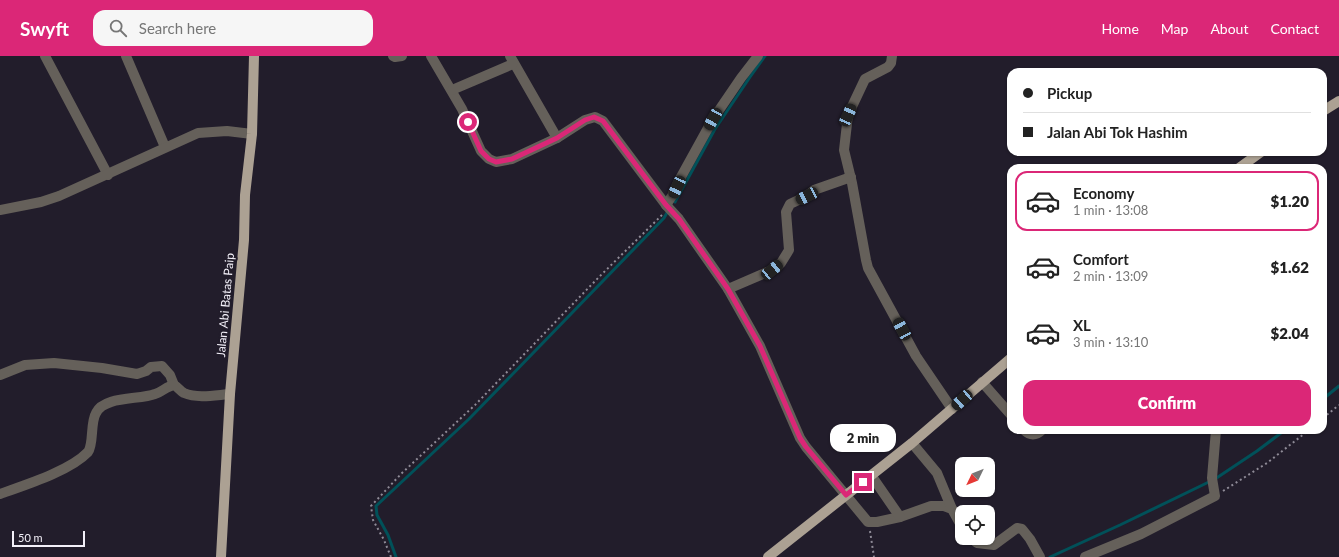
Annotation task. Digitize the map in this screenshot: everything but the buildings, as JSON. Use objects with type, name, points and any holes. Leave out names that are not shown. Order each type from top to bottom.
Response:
[{"type":"main road","name":"Jalan Abi Batas Paip","points":[[221,557],[230,394],[244,240],[245,195],[252,134],[254,56]]},
{"type":"main road","points":[[1327,108],[1339,101]]},
{"type":"main road","points":[[1244,164],[1256,156]]},
{"type":"main road","points":[[768,557],[912,443],[1007,361]]},
{"type":"street","points":[[45,56],[108,175]]},
{"type":"street","points":[[126,56],[165,147]]},
{"type":"street","points":[[393,56],[402,56]]},
{"type":"street","points":[[431,56],[452,90],[481,151],[489,159],[496,162],[512,159],[557,138],[585,120],[594,117],[603,121],[666,205],[679,219],[728,289],[760,346],[800,438],[868,522],[877,522],[900,517],[931,506],[944,506],[952,509]]},
{"type":"street","points":[[666,205],[713,119],[758,56]]},
{"type":"street","points":[[892,56],[891,63],[888,67],[865,79],[848,115],[844,150],[851,177],[868,268],[916,356],[952,409]]},
{"type":"street","points":[[452,90],[512,60],[557,138]]},
{"type":"street","points":[[0,210],[41,202],[59,196],[198,133],[227,131],[252,134]]},
{"type":"street","points":[[728,289],[772,270],[781,263],[789,250],[786,212],[790,204],[807,196],[814,190],[851,177]]},
{"type":"street","points":[[0,375],[26,365],[47,364],[86,366],[137,374],[146,371],[151,367],[162,366],[170,375],[174,385],[184,393],[203,396],[230,394]]},
{"type":"street","points":[[982,382],[1007,410]]},
{"type":"street","points":[[0,494],[38,480],[80,459],[89,450],[93,422],[96,413],[107,403],[156,394],[174,385]]},
{"type":"street","points":[[1085,557],[1141,534],[1214,493],[1212,478],[1216,434]]},
{"type":"street","points":[[912,443],[937,473],[955,514]]},
{"type":"street","points":[[871,475],[900,517]]},
{"type":"street","points":[[995,544],[1017,528],[1022,529],[1030,539],[1040,557]]},
{"type":"path","points":[[391,557],[373,520],[371,506],[402,473],[475,405],[599,277],[662,215],[666,205]]},
{"type":"path","points":[[1327,415],[1339,405]]},
{"type":"path","points":[[1214,493],[1267,463],[1304,434]]},
{"type":"path","points":[[868,522],[874,557]]},
{"type":"waterway","points":[[675,202],[715,129],[765,56]]},
{"type":"waterway","points":[[396,557],[388,535],[377,515],[376,506],[469,419],[664,218],[668,211]]},
{"type":"waterway","points":[[1327,396],[1339,386]]},
{"type":"waterway","points":[[1050,557],[1215,479],[1280,434]]},
{"type":"route","points":[[468,122],[481,151],[489,159],[496,162],[512,159],[557,138],[585,120],[594,117],[603,121],[666,205],[679,219],[728,289],[760,346],[800,438],[806,447],[846,495],[863,482]]}]
